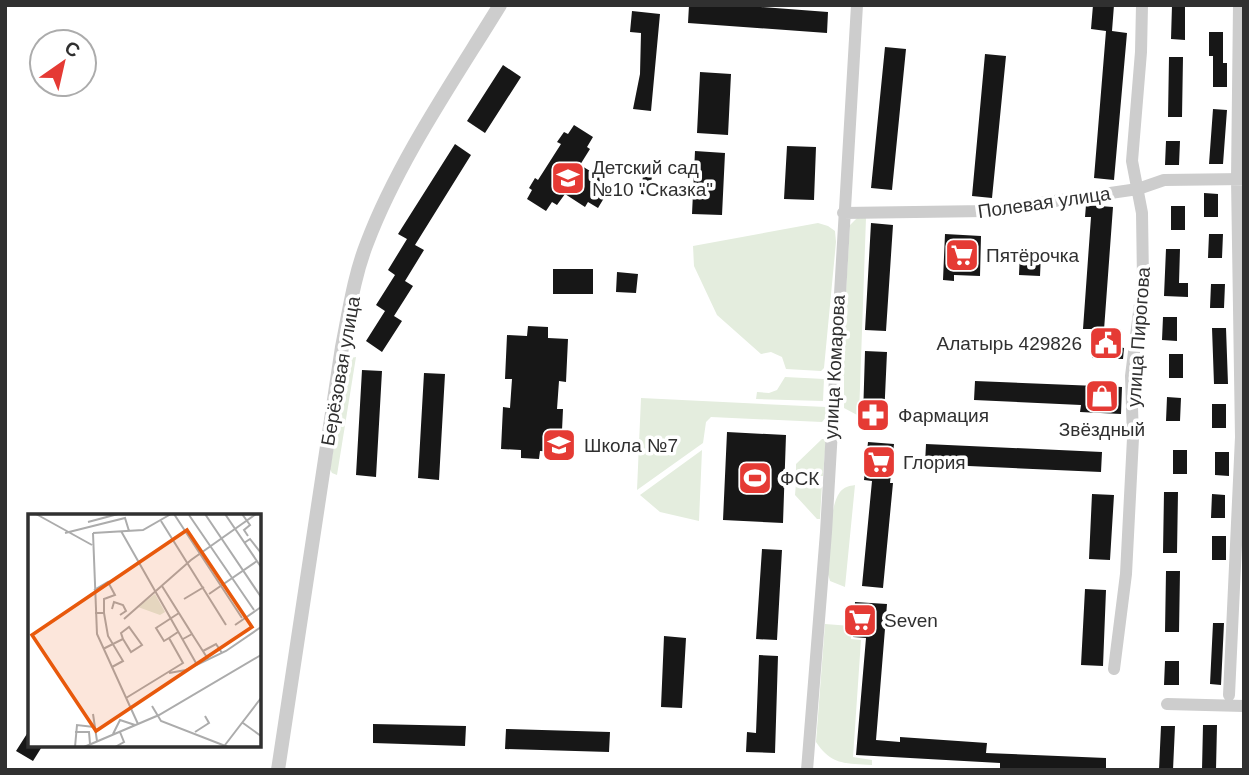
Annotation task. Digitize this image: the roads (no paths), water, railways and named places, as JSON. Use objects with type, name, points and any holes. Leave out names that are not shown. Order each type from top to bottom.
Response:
[{"type":"street","name":"Берёзовая улица","points":[[278,770],[340,360],[356,278],[367,242],[411,154],[500,5]]},
{"type":"street","name":"улица Комарова","points":[[807,770],[826,532],[856,5]]},
{"type":"street","name":"улица Пирогова","points":[[1114,669],[1126,574],[1133,438],[1132,376],[1143,280],[1142,213],[1132,160],[1142,5]]},
{"type":"street","points":[[1229,695],[1241,437],[1239,5]]},
{"type":"street","name":"Полевая улица","points":[[843,213],[970,213],[1138,189],[1164,180],[1240,179]]},
{"type":"street","points":[[1167,705],[1244,706]]},
{"type":"place","name":"Детский сад №10 \"Сказка\"","points":[[568,178]]},
{"type":"place","name":"Пятёрочка","points":[[962,255]]},
{"type":"place","name":"Алатырь 429826","points":[[1106,343]]},
{"type":"place","name":"Звёздный","points":[[1102,396]]},
{"type":"place","name":"Фармация","points":[[873,415]]},
{"type":"place","name":"Школа №7","points":[[559,445]]},
{"type":"place","name":"Глория","points":[[879,462]]},
{"type":"place","name":"ФСК","points":[[755,478]]},
{"type":"place","name":"Seven","points":[[860,620]]}]
